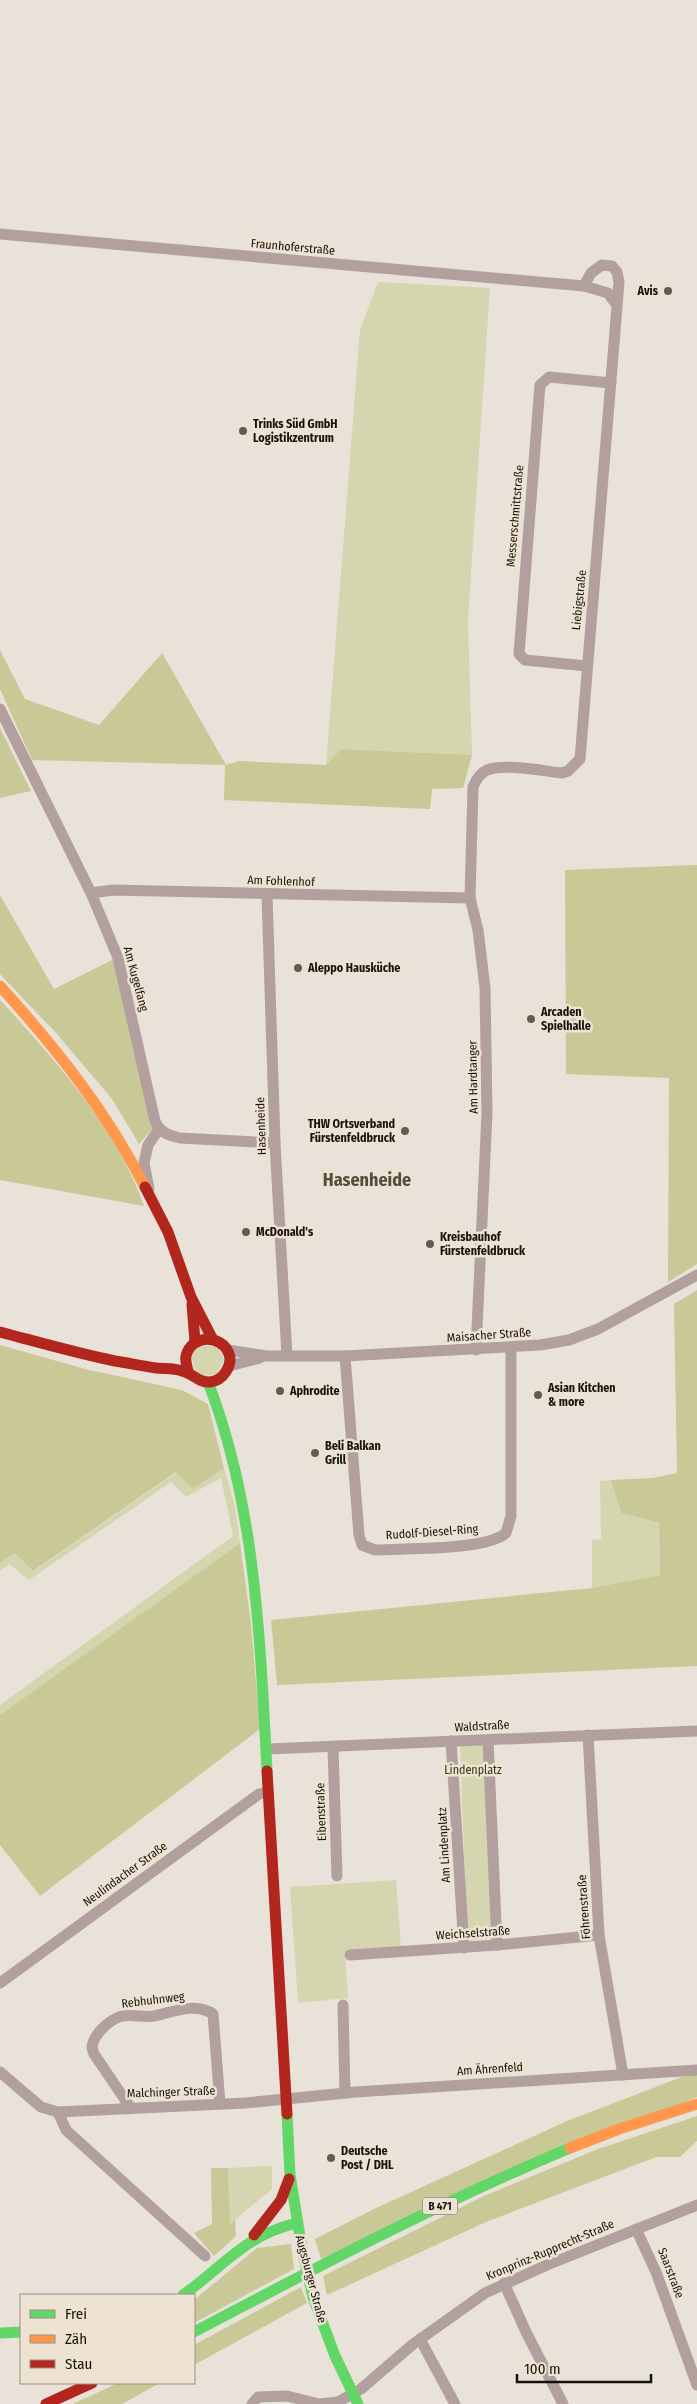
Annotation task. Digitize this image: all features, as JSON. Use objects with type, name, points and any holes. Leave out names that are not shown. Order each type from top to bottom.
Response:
[{"type":"main road","points":[[0,986],[50,1040],[92,1097],[149,1191],[168,1232],[191,1298],[212,1338]]},
{"type":"main road","points":[[191,1298],[195,1342]]},
{"type":"main road","points":[[0,1332],[126,1364],[188,1371],[197,1379],[208,1382],[221,1378]]},
{"type":"main road","points":[[149,1368],[186,1354],[195,1342],[201,1339],[212,1338],[220,1342],[228,1350],[229,1366],[221,1378],[223,1421]]},
{"type":"main road","points":[[186,1354],[188,1371]]},
{"type":"main road","points":[[208,1382],[223,1421],[244,1508],[259,1620],[268,1749],[268,1792],[290,2175],[297,2223]]},
{"type":"main road","name":"B 471","points":[[195,2331],[289,2281],[478,2188],[595,2138],[697,2104]]},
{"type":"main road","points":[[251,2238],[281,2200],[290,2175]]},
{"type":"main road","name":"Augsburger Straße","points":[[184,2294],[251,2238],[276,2227],[297,2223],[314,2297],[332,2348],[355,2399]]},
{"type":"main road","points":[[0,2333],[20,2332]]},
{"type":"main road","points":[[46,2404],[90,2384]]},
{"type":"street","name":"Fraunhoferstraße","points":[[0,234],[584,286],[608,293],[616,304]]},
{"type":"street","points":[[584,286],[591,273],[602,266],[612,266],[618,275],[616,304]]},
{"type":"street","name":"Liebigstraße","points":[[472,806],[473,787],[476,778],[486,770],[498,767],[562,773],[577,764],[583,737],[616,304]]},
{"type":"street","name":"Messerschmittstraße","points":[[587,666],[525,660],[520,654],[527,539],[540,385],[549,377],[611,383]]},
{"type":"street","name":"Am Kugelfang","points":[[0,709],[91,893],[118,958],[154,1121],[159,1129]]},
{"type":"street","name":"Am Hardtanger","points":[[472,806],[470,898],[478,930],[485,988],[486,1066],[486,1163],[476,1350]]},
{"type":"street","name":"Am Fohlenhof","points":[[91,893],[114,890],[470,898]]},
{"type":"street","name":"Hasenheide","points":[[266,894],[275,1143],[287,1356]]},
{"type":"street","points":[[149,1191],[149,1180],[144,1163],[148,1145],[159,1129],[166,1134],[180,1138],[275,1143]]},
{"type":"street","name":"Maisacher Straße","points":[[228,1350],[267,1356],[345,1356],[511,1348],[569,1340],[587,1334],[697,1275]]},
{"type":"street","name":"Rudolf-Diesel-Ring","points":[[345,1356],[359,1536],[362,1544],[375,1550],[491,1542],[506,1533],[511,1516],[511,1348]]},
{"type":"street","name":"Maisacher Straße","points":[[229,1366],[267,1356]]},
{"type":"street","name":"Waldstraße","points":[[268,1749],[333,1748],[697,1731]]},
{"type":"street","name":"Föhrenstraße","points":[[588,1735],[599,1935],[623,2076]]},
{"type":"street","points":[[488,1740],[497,1945]]},
{"type":"street","name":"Am Lindenplatz","points":[[452,1741],[464,1948]]},
{"type":"street","name":"Eibenstraße","points":[[333,1748],[337,1876]]},
{"type":"street","name":"Neulindacher Straße","points":[[0,1983],[259,1794],[268,1792]]},
{"type":"street","name":"Weichselstraße","points":[[350,1955],[464,1948],[599,1935]]},
{"type":"street","points":[[343,2005],[345,2093]]},
{"type":"street","name":"Rebhuhnweg","points":[[130,2108],[94,2054],[92,2048],[97,2033],[119,2017],[153,2016],[170,2010],[205,2009],[213,2014],[220,2104]]},
{"type":"street","name":"Am Ährenfeld","points":[[286,2099],[345,2093],[697,2070]]},
{"type":"street","name":"Malchinger Straße","points":[[0,2072],[41,2107],[58,2112],[286,2099]]},
{"type":"street","points":[[58,2112],[66,2130],[205,2256]]},
{"type":"street","name":"Kronprinz-Rupprecht-Straße","points":[[252,2404],[252,2400],[258,2397],[287,2396],[320,2404],[355,2399],[420,2339],[481,2295],[504,2283],[697,2205]]},
{"type":"street","name":"Saarstraße","points":[[636,2229],[656,2272],[697,2385]]},
{"type":"street","points":[[504,2283],[526,2332],[564,2404]]},
{"type":"street","points":[[420,2339],[455,2404]]},
{"type":"green space","points":[[378,282],[490,288],[468,620],[472,755],[341,749],[326,765],[360,330]]},
{"type":"green space","points":[[0,650],[25,699],[99,725],[162,653],[226,765],[239,761],[326,765],[341,749],[472,755],[463,788],[432,789],[430,809],[224,800],[225,765],[32,760],[0,689]]},
{"type":"green space","points":[[0,728],[31,791],[0,798]]},
{"type":"green space","points":[[697,865],[697,1264],[668,1282],[669,1078],[566,1074],[565,870]]},
{"type":"green space","points":[[0,895],[54,989],[114,959],[154,1127],[139,1144],[112,1099],[57,1034],[0,974]]},
{"type":"green space","points":[[0,1000],[62,1071],[101,1123],[133,1178],[144,1206],[0,1180]]},
{"type":"green space","points":[[697,1290],[697,1666],[277,1685],[271,1620],[592,1588],[660,1575],[659,1523],[621,1513],[611,1480],[653,1478],[677,1473],[674,1304]]},
{"type":"green space","points":[[0,1345],[85,1369],[182,1390],[208,1404],[224,1468],[193,1489],[176,1472],[33,1571],[15,1553],[0,1563]]},
{"type":"green space","points":[[197,1346],[218,1346],[224,1360],[216,1374],[205,1376],[195,1371],[191,1355]]},
{"type":"green space","points":[[224,1468],[235,1506],[240,1543],[0,1715],[0,1705],[233,1536],[221,1478],[186,1497],[171,1482],[29,1580],[9,1564],[0,1571],[0,1563],[15,1553],[34,1571],[177,1472],[193,1489]]},
{"type":"green space","points":[[611,1480],[621,1513],[659,1523],[660,1575],[592,1588],[592,1540],[601,1539],[600,1481]]},
{"type":"green space","points":[[240,1543],[251,1624],[260,1729],[40,1896],[0,1845],[0,1715]]},
{"type":"green space","name":"Lindenplatz","points":[[485,1743],[492,1938],[467,1941],[460,1744]]},
{"type":"green space","points":[[396,1880],[401,1948],[345,1952],[348,1998],[298,2003],[290,1887]]},
{"type":"green space","points":[[697,2074],[697,2097],[321,2259],[315,2239],[374,2209],[567,2121],[687,2075]]},
{"type":"green space","points":[[697,2116],[697,2141],[680,2157],[656,2157],[486,2222],[327,2295],[323,2276],[484,2196],[598,2149]]},
{"type":"green space","points":[[272,2166],[272,2189],[230,2224],[228,2168]]},
{"type":"green space","points":[[211,2168],[228,2168],[230,2224],[235,2220],[236,2236],[214,2256],[194,2233],[212,2224]]},
{"type":"green space","points":[[291,2244],[294,2269],[195,2322],[195,2299],[257,2248]]},
{"type":"green space","points":[[301,2287],[307,2303],[195,2364],[195,2344]]},
{"type":"green space","points":[[116,2384],[158,2384],[122,2404],[73,2404]]},
{"type":"traffic: fast","points":[[208,1382],[224,1429],[246,1525],[258,1623],[267,1771]]},
{"type":"traffic: fast","points":[[287,2114],[290,2175],[302,2249]]},
{"type":"traffic: fast","points":[[195,2331],[333,2259],[474,2190],[570,2148]]},
{"type":"traffic: fast","points":[[184,2294],[249,2243],[279,2228],[297,2223]]},
{"type":"traffic: fast","points":[[302,2249],[313,2297]]},
{"type":"traffic: fast","points":[[313,2297],[335,2356],[358,2404]]},
{"type":"traffic: fast","points":[[0,2333],[20,2332]]},
{"type":"traffic: slow","points":[[0,986],[41,1033],[79,1082],[114,1133],[145,1187]]},
{"type":"traffic: slow","points":[[570,2148],[619,2129],[697,2104]]},
{"type":"traffic: jam","points":[[145,1187],[168,1232],[191,1297],[212,1338]]},
{"type":"traffic: jam","points":[[192,1304],[195,1342]]},
{"type":"traffic: jam","points":[[0,1332],[115,1361],[179,1370],[206,1382],[215,1381],[223,1376],[230,1363],[229,1354],[225,1347],[214,1340],[200,1340],[189,1349],[186,1356],[188,1371]]},
{"type":"traffic: jam","points":[[267,1771],[287,2114]]},
{"type":"traffic: jam","points":[[254,2235],[281,2200],[289,2179]]},
{"type":"traffic: jam","points":[[46,2404],[90,2384]]},
{"type":"place","name":"Avis","points":[[668,291]]},
{"type":"place","name":"Trinks Süd GmbH Logistikzentrum","points":[[243,431]]},
{"type":"place","name":"Aleppo Hausküche","points":[[298,968]]},
{"type":"place","name":"Arcaden Spielhalle","points":[[531,1019]]},
{"type":"place","name":"THW Ortsverband Fürstenfeldbruck","points":[[405,1131]]},
{"type":"place","name":"McDonald's","points":[[246,1232]]},
{"type":"place","name":"Kreisbauhof Fürstenfeldbruck","points":[[430,1244]]},
{"type":"place","name":"Aphrodite","points":[[280,1391]]},
{"type":"place","name":"Asian Kitchen & more","points":[[538,1395]]},
{"type":"place","name":"Beli Balkan Grill","points":[[315,1453]]},
{"type":"place","name":"Deutsche Post / DHL","points":[[331,2158]]},
{"type":"district","name":"Hasenheide","points":[[367,1180]]}]
